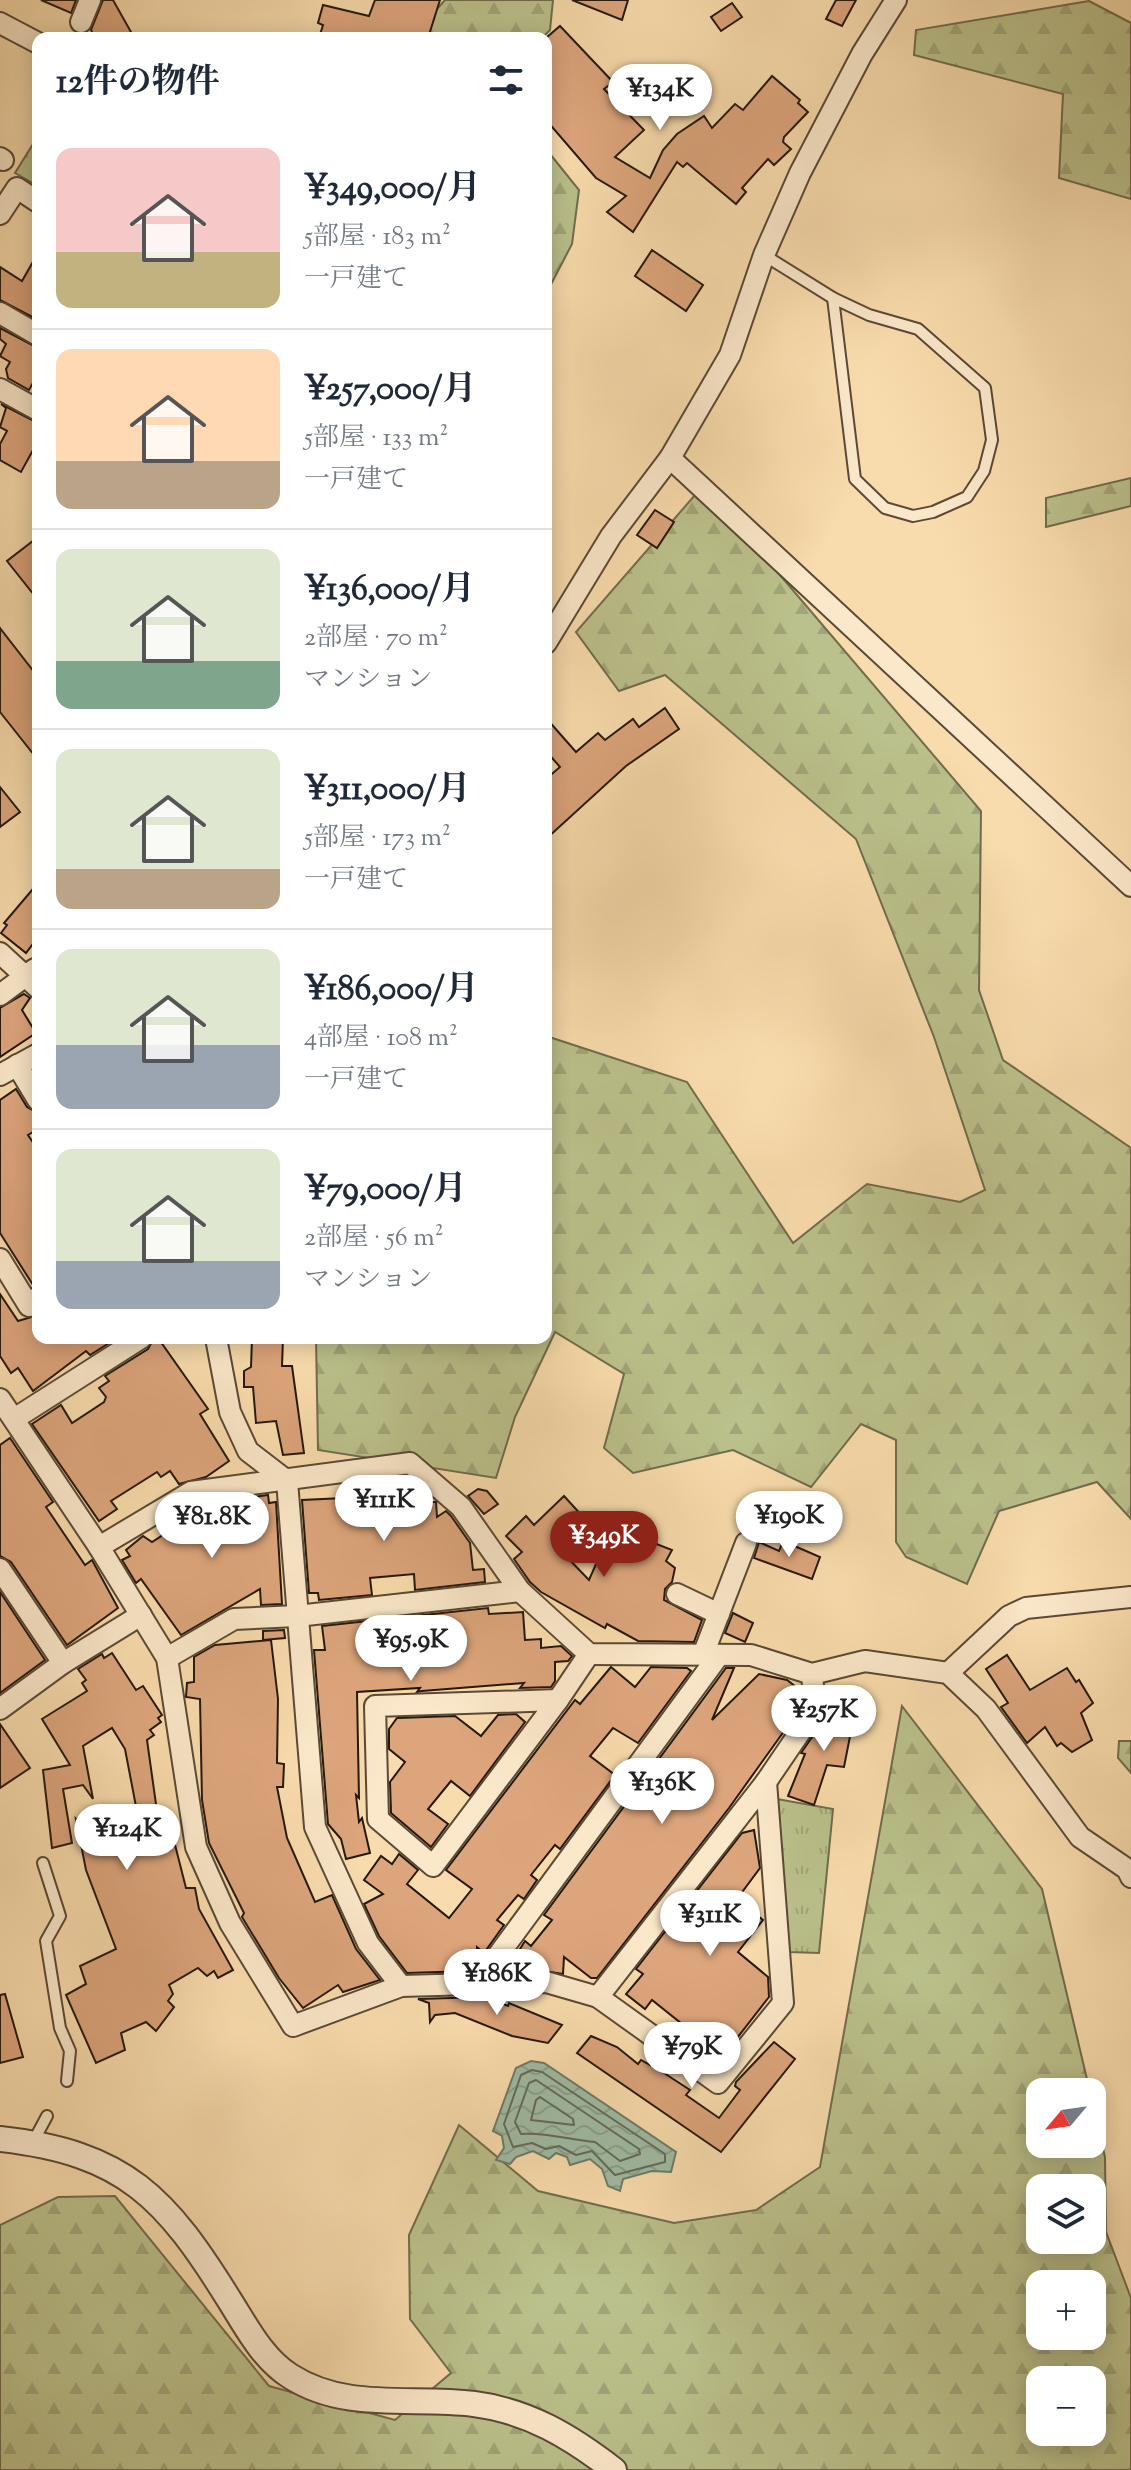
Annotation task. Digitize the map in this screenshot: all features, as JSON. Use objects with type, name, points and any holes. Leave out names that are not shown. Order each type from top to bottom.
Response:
[{"type":"street","points":[[81,22],[90,0]]},
{"type":"street","points":[[552,633],[611,536],[670,458],[730,355],[764,255],[800,173],[862,54],[896,0]]},
{"type":"street","points":[[0,23],[32,40]]},
{"type":"street","points":[[0,214],[17,188],[32,198]]},
{"type":"street","points":[[0,313],[32,332]]},
{"type":"street","points":[[0,389],[32,407]]},
{"type":"street","points":[[670,458],[1131,886]]},
{"type":"street","points":[[0,953],[32,975]]},
{"type":"street","points":[[0,995],[32,979]]},
{"type":"street","points":[[32,1057],[8,1070],[32,1094]]},
{"type":"street","points":[[0,1259],[29,1306],[32,1303]]},
{"type":"street","points":[[14,1419],[132,1344]]},
{"type":"street","points":[[217,1344],[230,1412],[248,1451],[287,1481],[315,1827],[368,1943],[401,1986]]},
{"type":"street","points":[[0,1399],[99,1547],[167,1658],[196,1847],[230,1923],[293,2026],[401,1986],[546,1982],[598,1997],[718,2083],[783,2003],[766,1782]]},
{"type":"street","points":[[99,1547],[191,1492],[410,1463],[461,1507],[520,1591],[589,1654],[751,1655],[812,1674],[865,1661],[948,1673],[986,1709],[1080,1837],[1127,1869],[1131,1877]]},
{"type":"street","points":[[477,1984],[711,1655],[719,1614],[746,1543]]},
{"type":"street","points":[[0,1569],[63,1663]]},
{"type":"street","points":[[167,1658],[234,1619],[297,1616],[520,1591]]},
{"type":"street","points":[[677,1594],[719,1614]]},
{"type":"street","points":[[948,1673],[1009,1616],[1026,1608],[1131,1597]]},
{"type":"street","points":[[0,1709],[63,1663],[141,1615]]},
{"type":"street","points":[[558,1700],[375,1706],[378,1819],[433,1866],[558,1700],[589,1654]]},
{"type":"street","points":[[598,1997],[766,1782],[815,1710],[812,1674]]},
{"type":"street","points":[[0,2139],[33,2142],[115,2169],[150,2193],[200,2251],[254,2339],[289,2375],[321,2390],[357,2400],[475,2404],[548,2425],[614,2470]]},
{"type":"lane","points":[[764,255],[833,298],[869,315],[918,329],[985,388],[992,440],[984,471],[967,497],[933,512],[913,516],[885,508],[855,479],[833,298]]},
{"type":"lane","points":[[43,1863],[60,1916],[46,1941],[60,2028],[70,2051],[67,2081]]},
{"type":"lane","points":[[33,2142],[47,2116]]},
{"type":"green space","points":[[445,0],[553,0],[548,32],[416,32]]},
{"type":"green space","points":[[1089,1],[1131,23],[1131,199],[1059,178],[1063,94],[914,55],[916,30]]},
{"type":"green space","points":[[32,146],[32,183],[15,173]]},
{"type":"green space","points":[[552,156],[579,190],[572,244],[552,282]]},
{"type":"green space","points":[[1131,478],[1131,506],[1046,527],[1046,498]]},
{"type":"green space","points":[[695,495],[774,568],[981,811],[979,990],[1003,1060],[1131,1148],[1131,1519],[1097,1482],[999,1511],[967,1584],[906,1557],[896,1542],[896,1440],[861,1424],[811,1487],[733,1450],[633,1473],[604,1448],[624,1374],[555,1332],[552,1338],[552,1038],[687,1082],[793,1243],[867,1184],[960,1202],[985,1190],[934,1037],[856,839],[665,675],[619,691],[576,632]]},
{"type":"green space","points":[[316,1344],[549,1344],[515,1417],[496,1478],[318,1450]]},
{"type":"green space","points":[[902,1706],[1042,1889],[1087,2078],[1026,2078],[1026,2158],[1105,2158],[1105,2174],[1026,2174],[1026,2254],[1106,2254],[1106,2232],[1131,2298],[1131,2470],[0,2470],[0,2225],[58,2197],[115,2196],[269,2386],[395,2420],[451,2373],[410,2319],[409,2235],[459,2125],[538,2191],[674,2223],[756,2210],[820,2167]]},
{"type":"green space","points":[[1119,1741],[1131,1741],[1131,1773],[1118,1758]]},
{"type":"green space","points":[[777,1799],[833,1809],[819,1953],[788,1952]]},
{"type":"water","points":[[531,2061],[544,2063],[676,2152],[671,2172],[652,2171],[623,2179],[620,2191],[608,2186],[602,2169],[590,2159],[570,2165],[567,2157],[556,2153],[549,2159],[533,2151],[516,2157],[510,2164],[496,2160],[504,2148],[502,2136],[493,2131],[516,2068]]},
{"type":"building","points":[[41,0],[76,0],[71,13]]},
{"type":"building","points":[[103,0],[113,0],[131,32],[92,32]]},
{"type":"building","points":[[375,0],[440,0],[430,32],[321,32],[323,25],[318,23],[323,5],[369,16]]},
{"type":"building","points":[[572,0],[628,0],[622,20]]},
{"type":"building","points":[[836,0],[856,0],[842,26],[826,19]]},
{"type":"building","points":[[732,3],[742,17],[721,31],[711,17]]},
{"type":"building","points":[[560,26],[613,82],[604,89],[644,130],[615,157],[650,178],[663,150],[677,134],[704,116],[712,128],[735,104],[743,110],[772,76],[800,100],[798,103],[808,112],[784,137],[783,142],[791,149],[774,165],[768,159],[742,188],[746,192],[736,204],[687,163],[683,167],[677,162],[633,232],[607,212],[626,196],[596,178],[552,127],[552,33]]},
{"type":"building","points":[[652,250],[703,285],[686,311],[635,276]]},
{"type":"building","points":[[32,264],[32,317],[0,300],[0,267],[22,281]]},
{"type":"building","points":[[0,328],[32,345],[32,385],[29,390],[8,378],[6,369],[10,362],[0,356],[6,344],[0,339]]},
{"type":"building","points":[[1,404],[32,420],[32,452],[21,472],[0,460],[0,444],[7,431],[0,427],[6,408]]},
{"type":"building","points":[[655,510],[674,522],[657,548],[637,535]]},
{"type":"building","points":[[32,542],[32,592],[7,561]]},
{"type":"building","points":[[0,628],[32,669],[32,752],[0,712]]},
{"type":"building","points":[[665,708],[679,729],[626,766],[552,834],[552,774],[560,767],[552,758],[552,725],[576,752],[598,733],[605,740],[633,719],[639,727]]},
{"type":"building","points":[[0,787],[20,812],[0,827]]},
{"type":"building","points":[[32,890],[32,945],[26,953],[1,933],[7,925],[4,923]]},
{"type":"building","points":[[24,994],[30,998],[22,1010],[32,1026],[32,1036],[0,1057],[0,1008]]},
{"type":"building","points":[[16,1089],[32,1110],[32,1133],[28,1135],[32,1141],[32,1283],[0,1233],[0,1100]]},
{"type":"building","points":[[0,1294],[18,1321],[32,1317],[32,1344],[107,1344],[90,1355],[86,1351],[33,1391],[18,1368],[11,1373],[0,1356]]},
{"type":"building","points":[[151,1344],[162,1344],[208,1409],[200,1414],[229,1461],[206,1477],[179,1484],[170,1471],[161,1477],[157,1472],[111,1501],[117,1509],[99,1521],[32,1424],[61,1405],[72,1423],[104,1402],[106,1397],[99,1388],[109,1381],[105,1376],[148,1349]]},
{"type":"building","points":[[252,1344],[283,1344],[282,1366],[292,1366],[304,1453],[283,1455],[276,1421],[256,1423],[253,1387],[244,1387],[244,1371],[251,1367]]},
{"type":"building","points":[[10,1438],[53,1502],[46,1507],[85,1565],[92,1560],[118,1608],[67,1645],[11,1562],[0,1556],[0,1445]]},
{"type":"building","points":[[407,1478],[428,1495],[428,1502],[436,1502],[437,1517],[446,1511],[451,1516],[470,1543],[473,1570],[484,1569],[485,1582],[415,1590],[414,1574],[370,1578],[372,1595],[319,1600],[318,1593],[309,1593],[302,1500],[387,1496],[385,1480]]},
{"type":"building","points":[[478,1489],[487,1491],[498,1504],[484,1514],[468,1496]]},
{"type":"building","points":[[268,1495],[269,1503],[276,1502],[282,1604],[261,1605],[260,1589],[181,1635],[141,1579],[136,1583],[122,1560],[130,1556],[126,1550],[143,1536],[152,1542],[180,1524],[175,1517],[195,1505]]},
{"type":"building","points":[[564,1496],[584,1518],[575,1536],[560,1550],[589,1580],[604,1546],[608,1547],[616,1532],[652,1547],[654,1543],[672,1550],[666,1561],[675,1568],[672,1582],[665,1589],[664,1600],[702,1620],[694,1642],[638,1641],[607,1624],[605,1628],[541,1592],[530,1582],[514,1559],[522,1552],[506,1536],[526,1516],[534,1525]]},
{"type":"building","points":[[783,1541],[820,1557],[812,1579],[754,1558],[759,1542],[779,1551]]},
{"type":"building","points":[[0,1592],[45,1660],[0,1693]]},
{"type":"building","points":[[488,1608],[489,1614],[523,1612],[525,1640],[541,1639],[541,1648],[561,1646],[572,1656],[568,1661],[555,1662],[555,1681],[551,1687],[520,1688],[524,1683],[417,1692],[420,1688],[357,1692],[359,1798],[356,1795],[359,1822],[362,1818],[370,1853],[346,1859],[341,1839],[328,1824],[314,1650],[325,1650],[322,1626]]},
{"type":"building","points":[[733,1613],[753,1623],[745,1642],[725,1633]]},
{"type":"building","points":[[284,1630],[285,1638],[263,1640],[263,1631]]},
{"type":"building","points":[[271,1640],[278,1699],[277,1763],[284,1764],[283,1787],[277,1787],[287,1838],[315,1902],[332,1895],[356,1949],[380,1980],[343,1992],[338,1985],[303,2008],[279,1978],[242,1917],[244,1913],[209,1843],[202,1800],[200,1699],[186,1697],[187,1683],[194,1682],[194,1657],[215,1645]]},
{"type":"building","points":[[112,1653],[136,1690],[143,1686],[162,1715],[158,1718],[161,1722],[150,1730],[154,1735],[147,1740],[161,1840],[173,1837],[186,1888],[195,1888],[199,1909],[233,1970],[218,1978],[214,1971],[207,1976],[198,1968],[169,1985],[173,1994],[168,2001],[174,2007],[156,2031],[146,2022],[121,2033],[125,2050],[96,2063],[66,1995],[86,1984],[80,1966],[116,1949],[86,1870],[76,1819],[109,1855],[143,1843],[125,1749],[112,1728],[83,1746],[93,1799],[83,1785],[63,1789],[72,1843],[52,1848],[43,1770],[70,1765],[42,1719],[87,1691],[82,1683],[86,1680],[78,1669],[102,1654],[104,1658]]},
{"type":"building","points":[[1007,1655],[1030,1690],[1067,1668],[1076,1682],[1079,1680],[1093,1703],[1081,1713],[1092,1740],[1072,1752],[1061,1743],[1057,1746],[1045,1727],[1027,1743],[1001,1707],[1008,1703],[986,1669]]},
{"type":"building","points":[[611,1667],[635,1687],[651,1667],[687,1668],[691,1671],[638,1743],[613,1728],[590,1756],[615,1775],[560,1849],[555,1845],[531,1875],[537,1880],[524,1899],[518,1895],[497,1920],[504,1925],[484,1953],[477,1947],[476,1962],[469,1971],[407,1973],[379,1936],[364,1904],[383,1894],[364,1880],[381,1856],[392,1864],[399,1854],[418,1870],[407,1884],[449,1918],[472,1889],[446,1870],[575,1700],[580,1704]]},
{"type":"building","points":[[726,1668],[734,1668],[712,1720],[759,1674],[787,1680],[800,1690],[801,1699],[786,1718],[792,1720],[729,1808],[597,1978],[591,1978],[564,1957],[563,1974],[528,1966],[525,1970],[507,1970],[525,1941],[531,1946],[552,1920],[544,1915]]},
{"type":"building","points":[[834,1700],[851,1703],[849,1710],[855,1711],[844,1767],[827,1765],[814,1805],[788,1796],[805,1754],[801,1753],[817,1730],[827,1733]]},
{"type":"building","points":[[516,1714],[525,1722],[470,1796],[451,1781],[428,1809],[448,1824],[431,1847],[391,1813],[390,1782],[405,1762],[389,1749],[389,1729],[397,1718],[455,1716],[481,1736],[498,1715]]},
{"type":"building","points":[[0,1724],[30,1768],[0,1788]]},
{"type":"building","points":[[754,1830],[760,1868],[737,1899],[763,1920],[738,1952],[768,1977],[769,1997],[716,2065],[690,2045],[697,2036],[652,2000],[645,2009],[626,1994],[643,1974],[636,1969],[742,1833]]},
{"type":"building","points":[[5,1994],[23,2057],[0,2063],[0,1995]]},
{"type":"building","points":[[485,1997],[508,2006],[509,2003],[562,2025],[548,2043],[512,2036],[455,2013],[435,2015],[430,2022],[429,2003],[418,1999]]},
{"type":"building","points":[[591,2036],[617,2047],[638,2064],[641,2060],[664,2073],[690,2090],[686,2095],[719,2118],[740,2090],[735,2086],[736,2082],[774,2042],[795,2059],[721,2152],[577,2053]]}]
